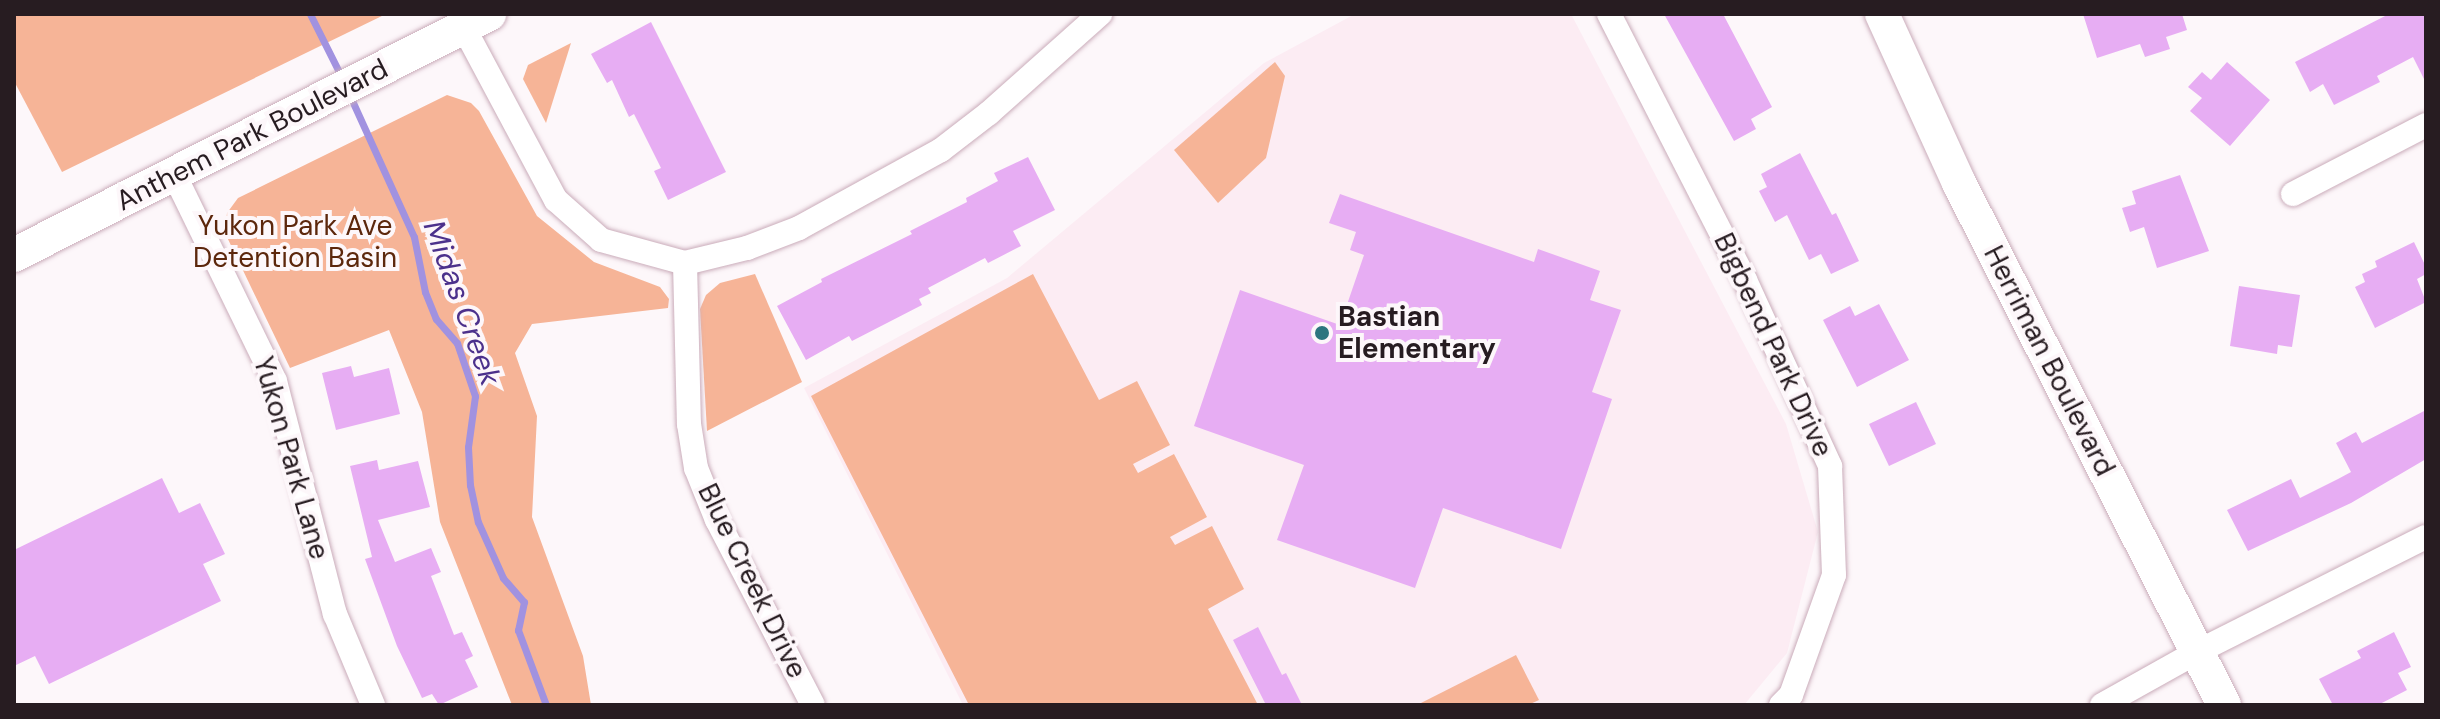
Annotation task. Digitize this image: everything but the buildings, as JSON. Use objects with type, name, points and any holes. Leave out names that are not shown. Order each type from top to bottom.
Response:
[{"type":"main road","name":"Herriman Boulevard","points":[[1882,14],[1959,183],[2224,705]]},
{"type":"main road","name":"Anthem Park Boulevard","points":[[14,255],[476,21]]},
{"type":"street","points":[[476,21],[556,200],[601,240],[685,263],[747,248],[799,228],[941,150],[989,113],[1100,14]]},
{"type":"street","name":"Bigbend Park Drive","points":[[1609,14],[1745,280],[1830,466],[1834,575],[1793,702]]},
{"type":"street","points":[[2293,194],[2426,125]]},
{"type":"street","name":"Yukon Park Lane","points":[[174,174],[275,381],[335,614],[373,705]]},
{"type":"street","name":"Blue Creek Drive","points":[[685,263],[689,424],[696,468],[717,520],[813,705]]},
{"type":"street","points":[[2102,705],[2197,652],[2426,537]]},
{"type":"shaded area","name":"Bastian Elementary","points":[[1355,14],[1571,14],[1786,424],[1818,532],[1787,653],[1744,705],[963,705],[804,388],[1007,278],[1264,63]]},
{"type":"green space","points":[[14,14],[386,14],[62,172],[14,81]]},
{"type":"green space","points":[[571,43],[546,123],[523,79],[528,65]]},
{"type":"green space","points":[[1275,62],[1285,76],[1266,158],[1218,203],[1174,150]]},
{"type":"green space","name":"Yukon Park Ave Detention Basin","points":[[447,95],[471,103],[479,111],[537,216],[594,262],[660,287],[669,299],[668,308],[532,324],[515,353],[537,416],[532,517],[583,656],[591,705],[512,705],[440,522],[422,412],[389,330],[290,368],[225,233],[227,213],[238,198]]},
{"type":"green space","points":[[755,274],[802,382],[707,431],[700,309],[706,295],[720,283]]},
{"type":"green space","points":[[1033,274],[1099,400],[1137,381],[1170,445],[1133,464],[1138,473],[1174,454],[1207,517],[1170,537],[1175,545],[1212,526],[1244,589],[1208,609],[1258,705],[969,705],[811,396]]},
{"type":"green space","points":[[1516,655],[1539,700],[1528,705],[1417,705]]},
{"type":"waterway","name":"Midas Creek","points":[[310,14],[342,78]]},
{"type":"waterway","name":"Midas Creek","points":[[350,96],[414,237],[425,292],[436,319],[457,343],[475,396],[468,447],[470,485],[478,522],[503,578],[524,602],[518,630],[546,705]]},
{"type":"place","name":"Bastian Elementary","points":[[1322,333]]}]
